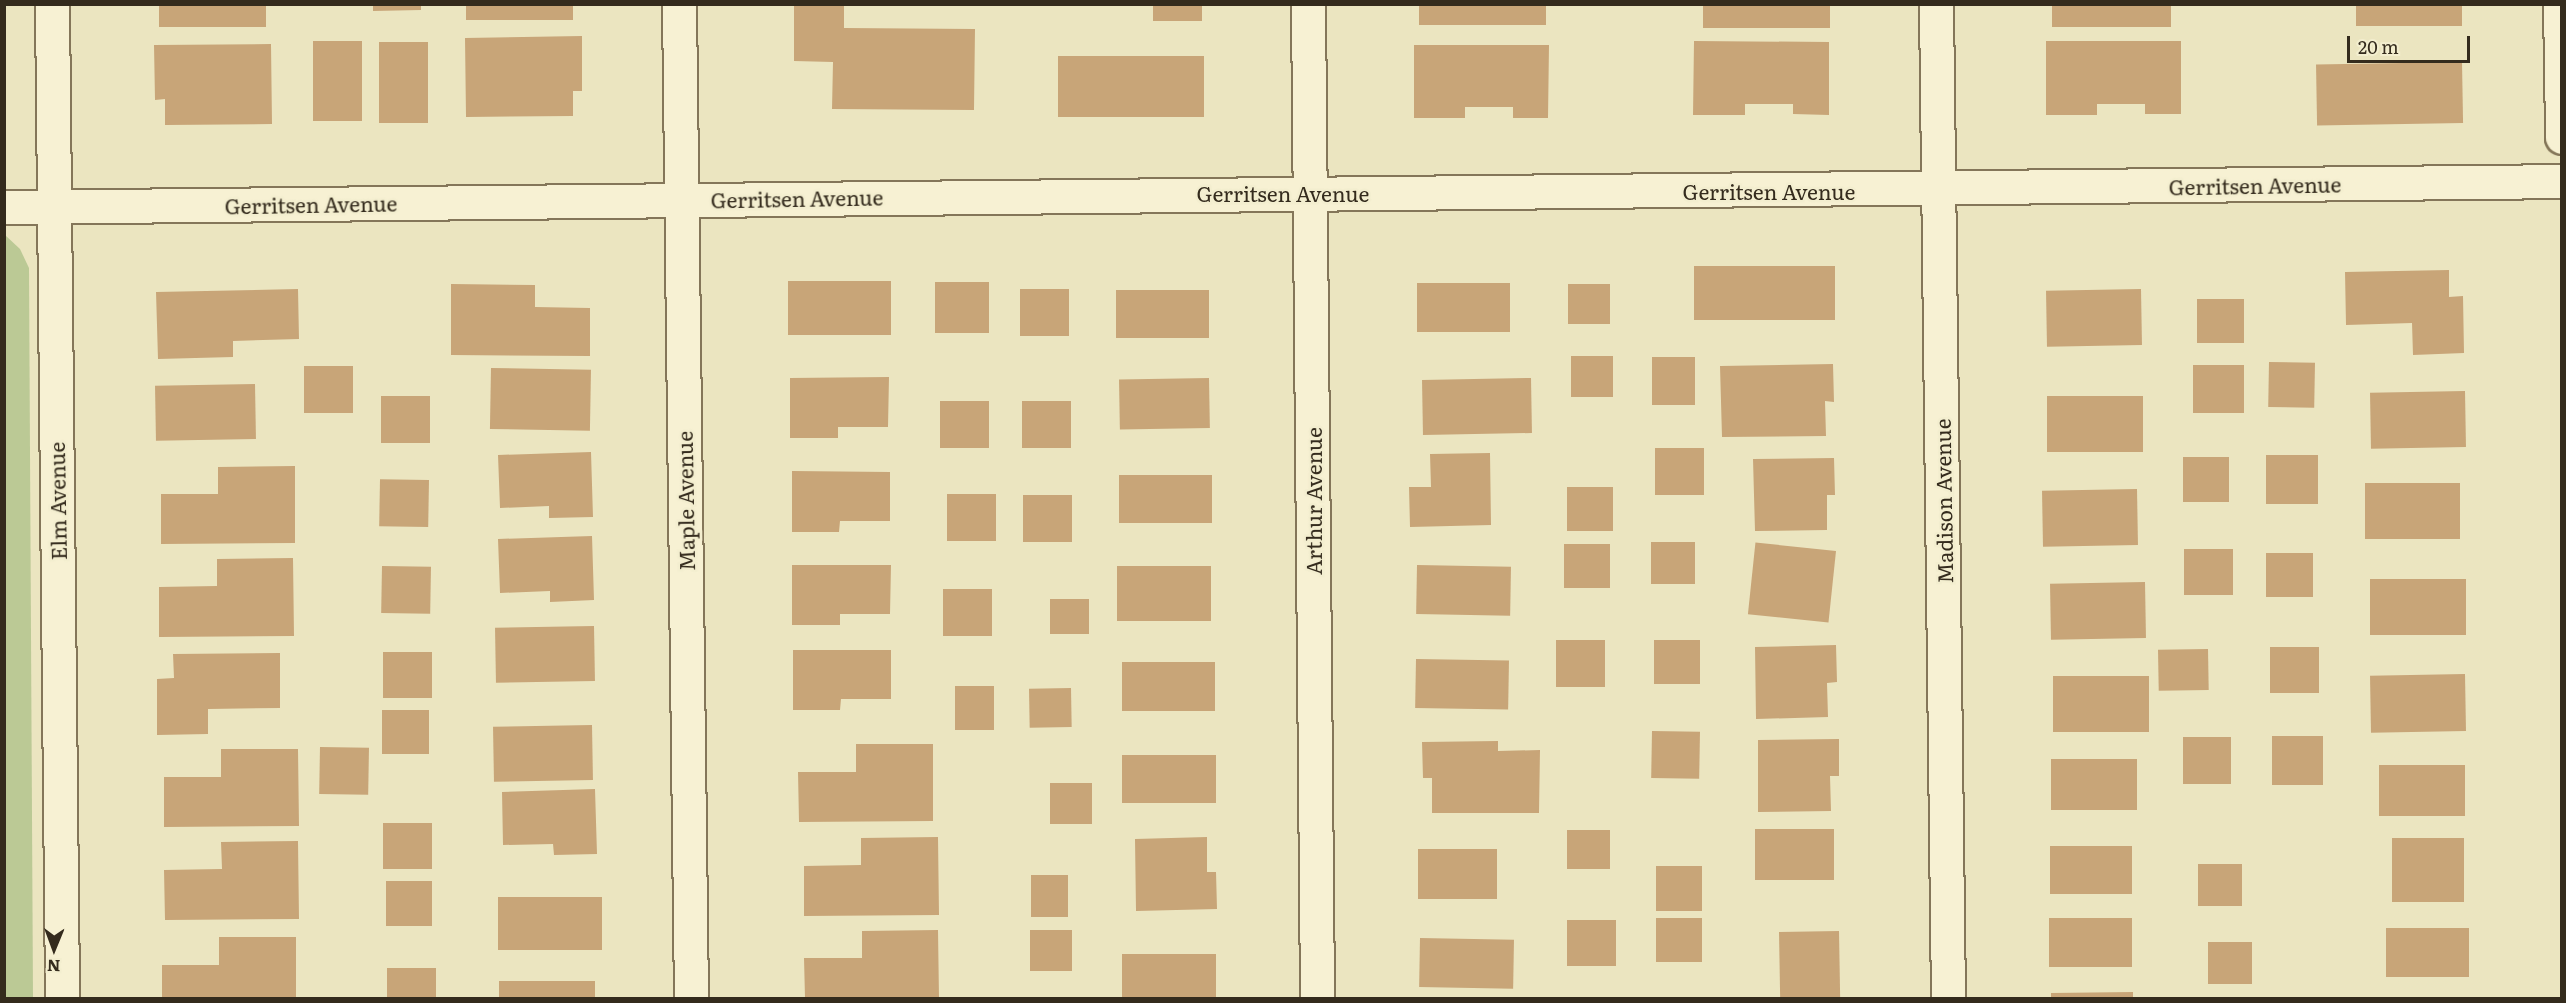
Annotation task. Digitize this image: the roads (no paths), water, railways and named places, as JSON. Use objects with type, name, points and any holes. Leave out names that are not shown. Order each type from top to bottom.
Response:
[{"type":"street","name":"Elm Avenue","points":[[52,4],[62,999]]},
{"type":"street","name":"Maple Avenue","points":[[679,4],[691,999]]},
{"type":"street","name":"Arthur Avenue","points":[[1308,4],[1317,999]]},
{"type":"street","name":"Madison Avenue","points":[[1936,4],[1948,999]]},
{"type":"street","points":[[2560,4],[2562,137]]},
{"type":"street","name":"Gerritsen Avenue","points":[[4,207],[1310,192],[1939,190],[2562,181]]}]
